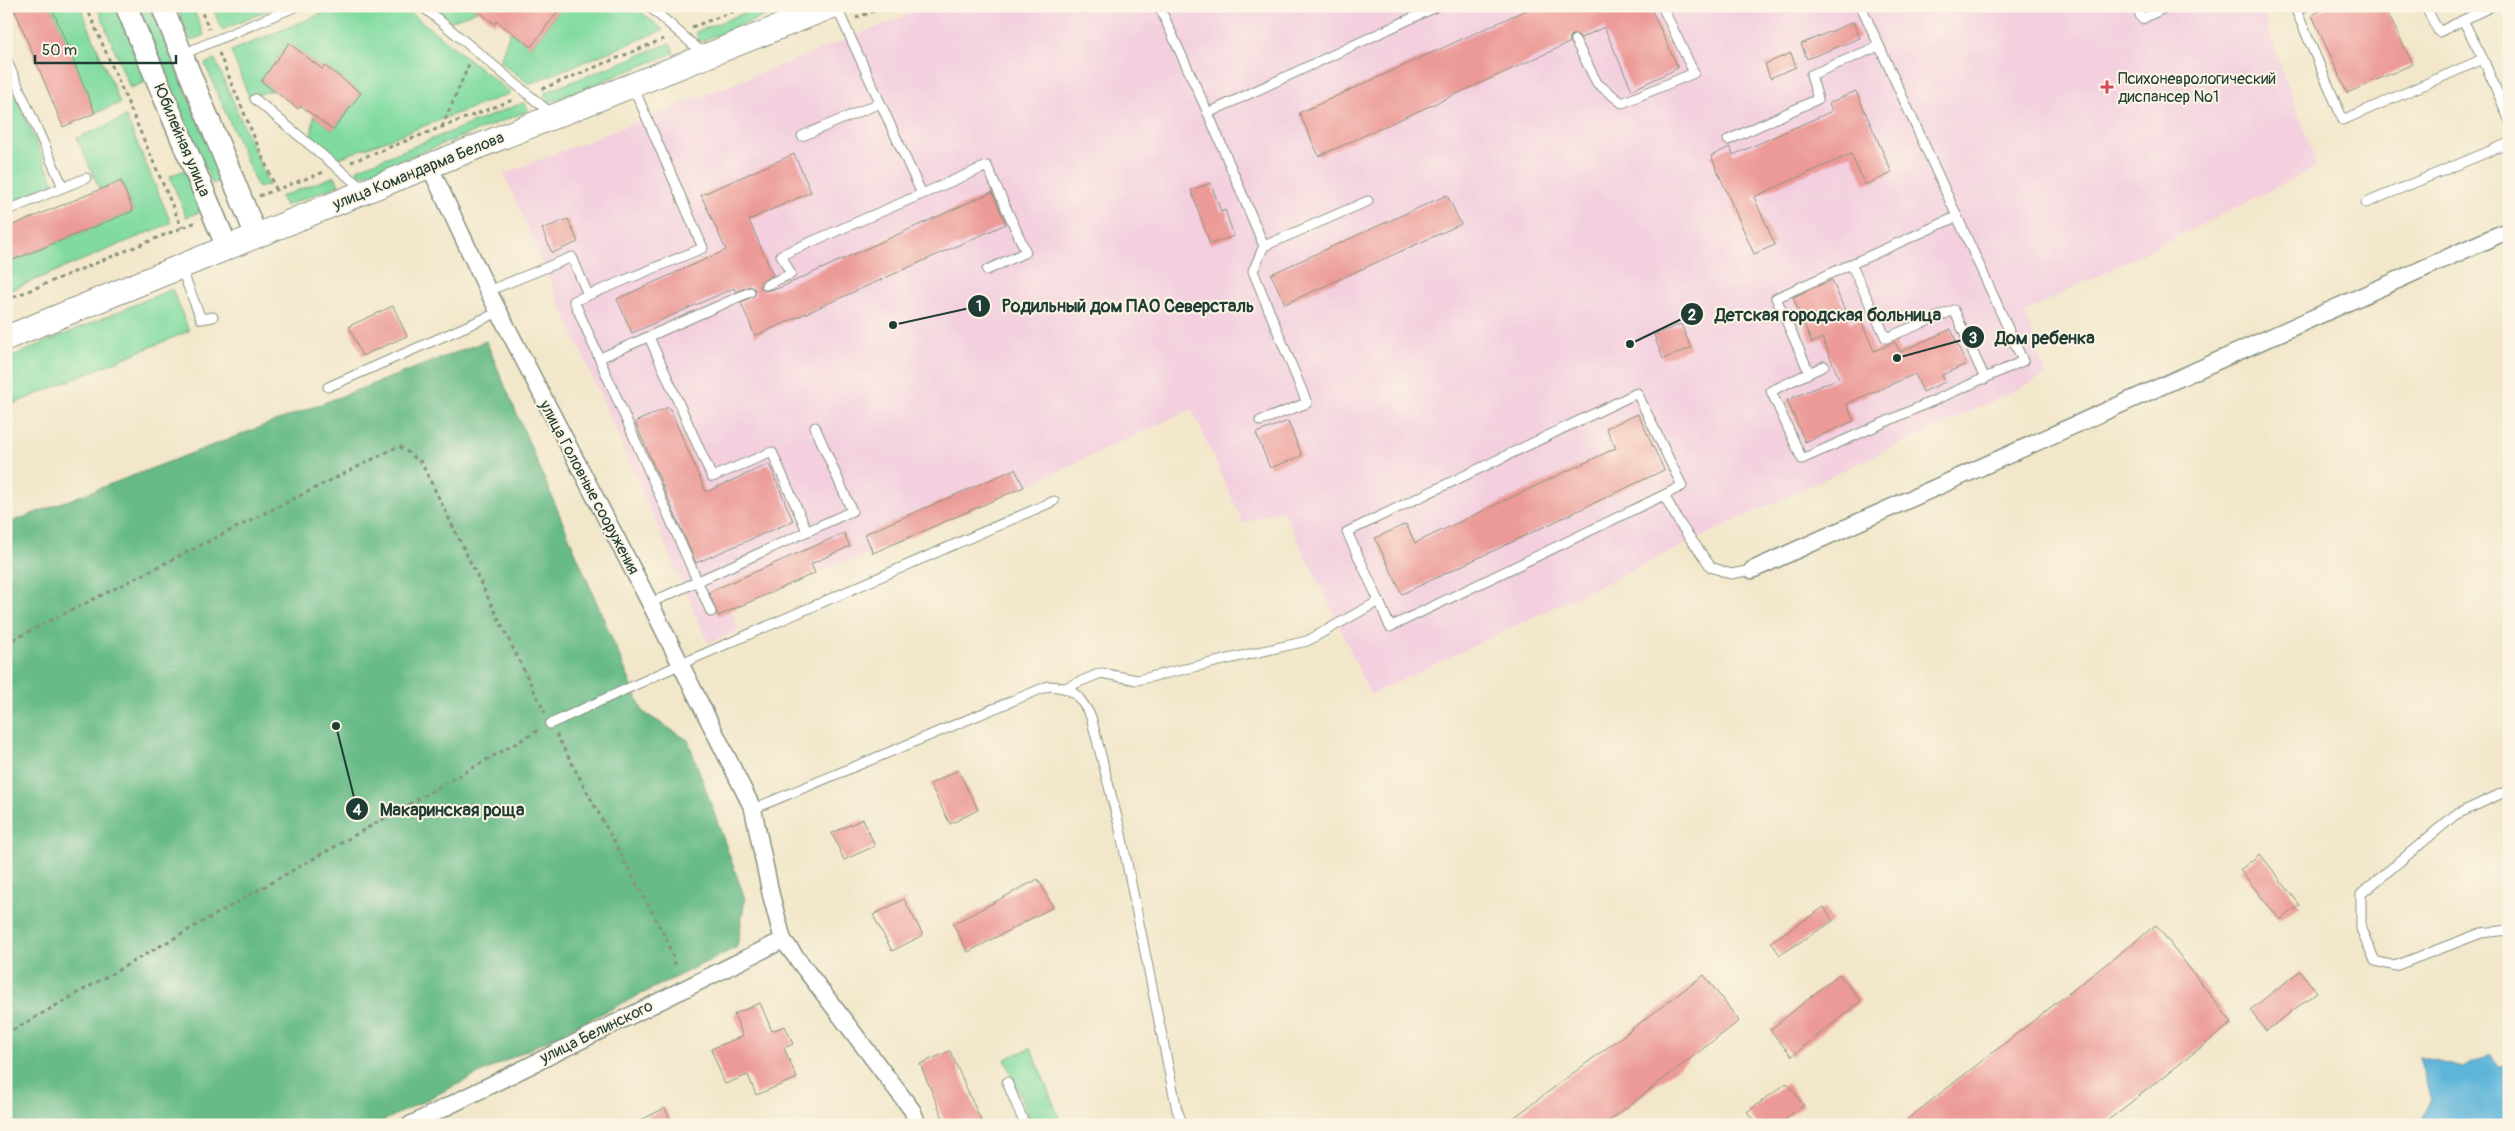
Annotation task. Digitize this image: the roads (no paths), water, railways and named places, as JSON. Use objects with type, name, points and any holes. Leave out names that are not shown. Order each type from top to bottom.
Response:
[{"type":"main road","name":"улица Командарма Белова","points":[[6,338],[227,246],[822,8]]},
{"type":"street","name":"Юбилейная улица","points":[[126,6],[227,246]]},
{"type":"street","name":"Юбилейная улица","points":[[162,6],[256,235]]},
{"type":"street","name":"улица Головные сооружения","points":[[429,166],[488,291],[650,603],[753,809]]},
{"type":"street","points":[[1752,570],[2164,383],[2509,230]]},
{"type":"street","points":[[753,809],[771,896],[783,940],[912,1110],[918,1125]]},
{"type":"street","name":"улица Белинского","points":[[410,1125],[783,940]]},
{"type":"lane","points":[[182,54],[297,6]]},
{"type":"lane","points":[[422,6],[555,116]]},
{"type":"lane","points":[[649,6],[706,56]]},
{"type":"lane","points":[[1159,6],[1208,113],[1264,246]]},
{"type":"lane","points":[[1208,113],[1438,6]]},
{"type":"lane","points":[[1575,40],[1597,83],[1622,102],[1694,73],[1662,6]]},
{"type":"lane","points":[[1824,366],[1771,391],[1802,459],[2023,361],[1861,6]]},
{"type":"lane","points":[[2136,6],[2142,19],[2168,6]]},
{"type":"lane","points":[[2305,6],[2296,10],[2343,120],[2483,59]]},
{"type":"lane","points":[[2425,6],[2439,32],[2492,6]]},
{"type":"lane","points":[[822,8],[880,103],[922,194]]},
{"type":"lane","points":[[2463,20],[2483,59],[2509,119]]},
{"type":"lane","points":[[1728,140],[1818,99],[1811,76],[1879,46]]},
{"type":"lane","points":[[7,61],[63,188]]},
{"type":"lane","points":[[633,85],[703,248],[574,301],[711,612]]},
{"type":"lane","points":[[255,99],[366,191]]},
{"type":"lane","points":[[802,136],[880,103]]},
{"type":"lane","points":[[2366,203],[2509,144]]},
{"type":"lane","points":[[766,285],[790,274],[782,255],[987,166],[1026,252],[987,270]]},
{"type":"lane","points":[[6,211],[86,178]]},
{"type":"lane","points":[[1260,421],[1307,403],[1253,271],[1264,246],[1368,201]]},
{"type":"lane","points":[[1809,372],[1776,298],[1956,217]]},
{"type":"lane","points":[[488,291],[572,257],[588,295]]},
{"type":"lane","points":[[1851,264],[1886,338],[1954,310],[1984,378]]},
{"type":"lane","points":[[180,266],[201,319],[213,317]]},
{"type":"lane","points":[[600,358],[750,292]]},
{"type":"lane","points":[[328,387],[499,312]]},
{"type":"lane","points":[[649,337],[712,477],[772,452],[807,531]]},
{"type":"lane","points":[[1637,393],[1682,486],[1390,627],[1379,601],[1346,532],[1637,393]]},
{"type":"lane","points":[[650,603],[852,511],[815,428]]},
{"type":"lane","points":[[1664,495],[1680,524],[1711,567],[1731,574],[1752,570]]},
{"type":"lane","points":[[550,724],[681,664],[1054,501]]},
{"type":"lane","points":[[753,809],[1048,686],[1067,687],[1102,673],[1137,680],[1306,641],[1379,601]]},
{"type":"lane","points":[[1067,687],[1082,701],[1091,717],[1120,828],[1177,1110],[1183,1125]]},
{"type":"lane","points":[[2509,790],[2456,815],[2361,894],[2361,929],[2374,961],[2396,966],[2482,933],[2509,930]]},
{"type":"lane","points":[[1007,1082],[1025,1125]]},
{"type":"water","points":[[2490,1054],[2499,1066],[2509,1065],[2509,1125],[2419,1125],[2431,1101],[2419,1057],[2463,1068]]},
{"type":"place","name":"Психоневрологический диспансер №1","points":[[2107,87]]},
{"type":"place","name":"Родильный дом ПАО Северсталь","points":[[893,325]]},
{"type":"place","name":"Детская городская больница","points":[[1630,344]]},
{"type":"place","name":"Дом ребенка","points":[[1897,358]]},
{"type":"place","name":"Макаринская роща","points":[[336,726]]}]
